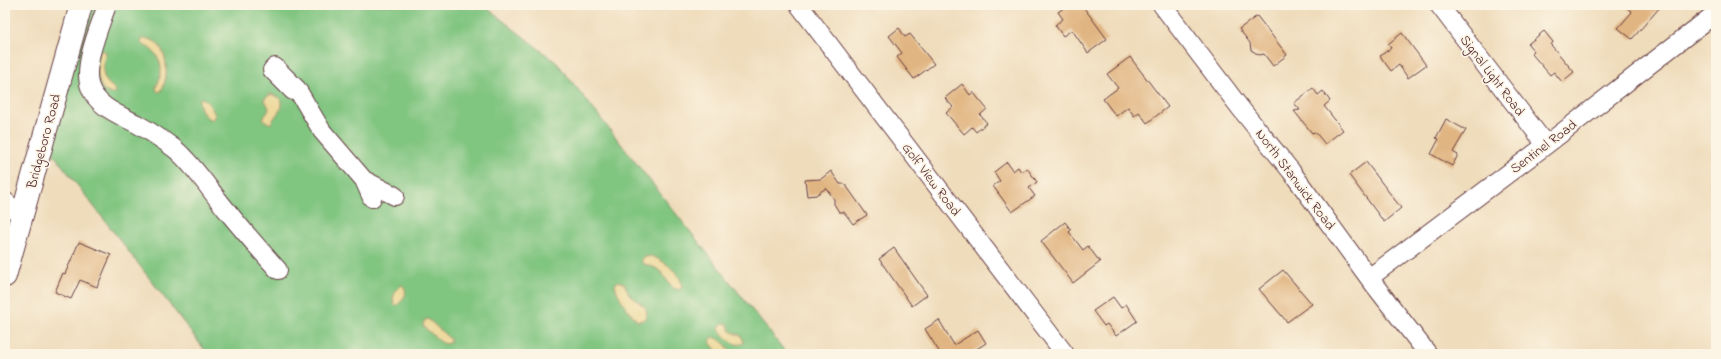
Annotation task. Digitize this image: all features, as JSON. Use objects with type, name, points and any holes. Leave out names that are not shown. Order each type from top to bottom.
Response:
[{"type":"main road","name":"Bridgeboro Road","points":[[5,276],[81,5]]},
{"type":"street","points":[[107,5],[88,67],[90,88],[110,110],[121,118],[152,133],[187,161],[227,211],[278,270]]},
{"type":"street","name":"Golf View Road","points":[[799,5],[1065,354]]},
{"type":"street","name":"North Stanwick Road","points":[[1162,5],[1241,109],[1291,171],[1369,278],[1428,354]]},
{"type":"street","name":"Signal Light Road","points":[[1439,5],[1546,145]]},
{"type":"street","name":"Sentinel Road","points":[[1369,278],[1546,145],[1716,13]]},
{"type":"street","points":[[293,91],[272,70],[275,67],[297,89],[322,131],[364,180],[372,198]]},
{"type":"street","points":[[364,180],[395,196]]},
{"type":"street","points":[[5,201],[22,217]]},
{"type":"green space","points":[[81,5],[483,5],[557,63],[787,354],[208,354],[48,147]]},
{"type":"sand","points":[[143,39],[151,40],[157,44],[162,50],[165,58],[166,77],[160,92],[157,91],[156,87],[159,82],[161,66],[154,52],[141,42]]},
{"type":"sand","points":[[100,51],[105,51],[106,53],[103,72],[105,79],[116,92],[112,94],[106,92],[102,88],[98,77]]},
{"type":"sand","points":[[271,94],[280,98],[282,107],[270,124],[263,119],[269,110],[264,99]]},
{"type":"sand","points":[[202,98],[212,108],[215,115],[212,120],[204,114],[201,109],[199,99]]},
{"type":"sand","points":[[650,256],[666,264],[677,274],[680,279],[680,290],[673,288],[661,272],[656,268],[642,263],[642,258]]},
{"type":"sand","points":[[618,281],[624,283],[629,294],[646,308],[647,315],[643,320],[637,321],[624,304],[615,285]]},
{"type":"sand","points":[[402,285],[405,291],[405,296],[396,306],[393,298],[397,289]]},
{"type":"sand","points":[[428,319],[450,339],[450,342],[446,344],[441,342],[424,327],[423,324],[425,320]]},
{"type":"sand","points":[[723,323],[728,324],[730,331],[741,336],[744,342],[741,344],[733,343],[722,334],[719,327]]},
{"type":"sand","points":[[713,337],[724,343],[731,354],[719,354],[710,342]]},
{"type":"building","points":[[1068,5],[1082,5],[1107,39],[1088,53],[1072,30],[1063,36],[1055,25],[1063,19],[1058,12]]},
{"type":"building","points":[[1624,5],[1662,5],[1632,39],[1618,28],[1632,12]]},
{"type":"building","points":[[1257,16],[1287,55],[1273,66],[1264,54],[1259,55],[1251,50],[1250,43],[1239,29]]},
{"type":"building","points":[[899,28],[905,37],[910,34],[934,64],[914,79],[897,57],[902,53],[889,36]]},
{"type":"building","points":[[1544,31],[1553,42],[1551,45],[1574,72],[1562,82],[1554,72],[1550,75],[1531,53],[1534,51],[1528,44]]},
{"type":"building","points":[[1402,33],[1426,65],[1408,78],[1399,65],[1391,71],[1380,56],[1391,48],[1388,44]]},
{"type":"building","points":[[1130,57],[1168,107],[1147,123],[1139,112],[1134,116],[1128,107],[1116,116],[1103,99],[1118,88],[1107,74]]},
{"type":"building","points":[[962,84],[970,95],[973,92],[987,109],[980,115],[987,123],[976,132],[972,127],[964,134],[946,113],[953,107],[945,98]]},
{"type":"building","points":[[1313,88],[1318,95],[1323,91],[1330,101],[1324,106],[1343,130],[1325,144],[1315,132],[1312,133],[1294,111],[1300,110],[1294,103]]},
{"type":"building","points":[[1446,119],[1466,130],[1453,152],[1458,155],[1452,166],[1431,154],[1439,139],[1436,138]]},
{"type":"building","points":[[1007,162],[1013,171],[1018,167],[1021,172],[1027,168],[1037,182],[1029,188],[1035,196],[1012,212],[993,186],[1000,181],[994,172]]},
{"type":"building","points":[[1366,162],[1401,208],[1384,222],[1349,175]]},
{"type":"building","points":[[831,171],[840,184],[845,184],[867,215],[853,224],[844,212],[839,212],[834,204],[834,199],[826,188],[816,195],[807,196],[805,180],[821,179]]},
{"type":"building","points":[[1065,222],[1071,230],[1069,232],[1083,250],[1088,246],[1100,262],[1073,283],[1041,241]]},
{"type":"building","points":[[79,242],[111,255],[97,287],[80,280],[71,299],[55,292],[63,273],[65,274]]},
{"type":"building","points":[[894,248],[927,295],[912,306],[879,259]]},
{"type":"building","points":[[1283,270],[1312,304],[1287,322],[1259,289]]},
{"type":"building","points":[[1113,297],[1121,308],[1126,304],[1137,321],[1116,336],[1107,324],[1104,326],[1093,311]]},
{"type":"building","points":[[939,320],[954,345],[978,330],[986,343],[969,354],[939,354],[940,353],[925,329]]}]
